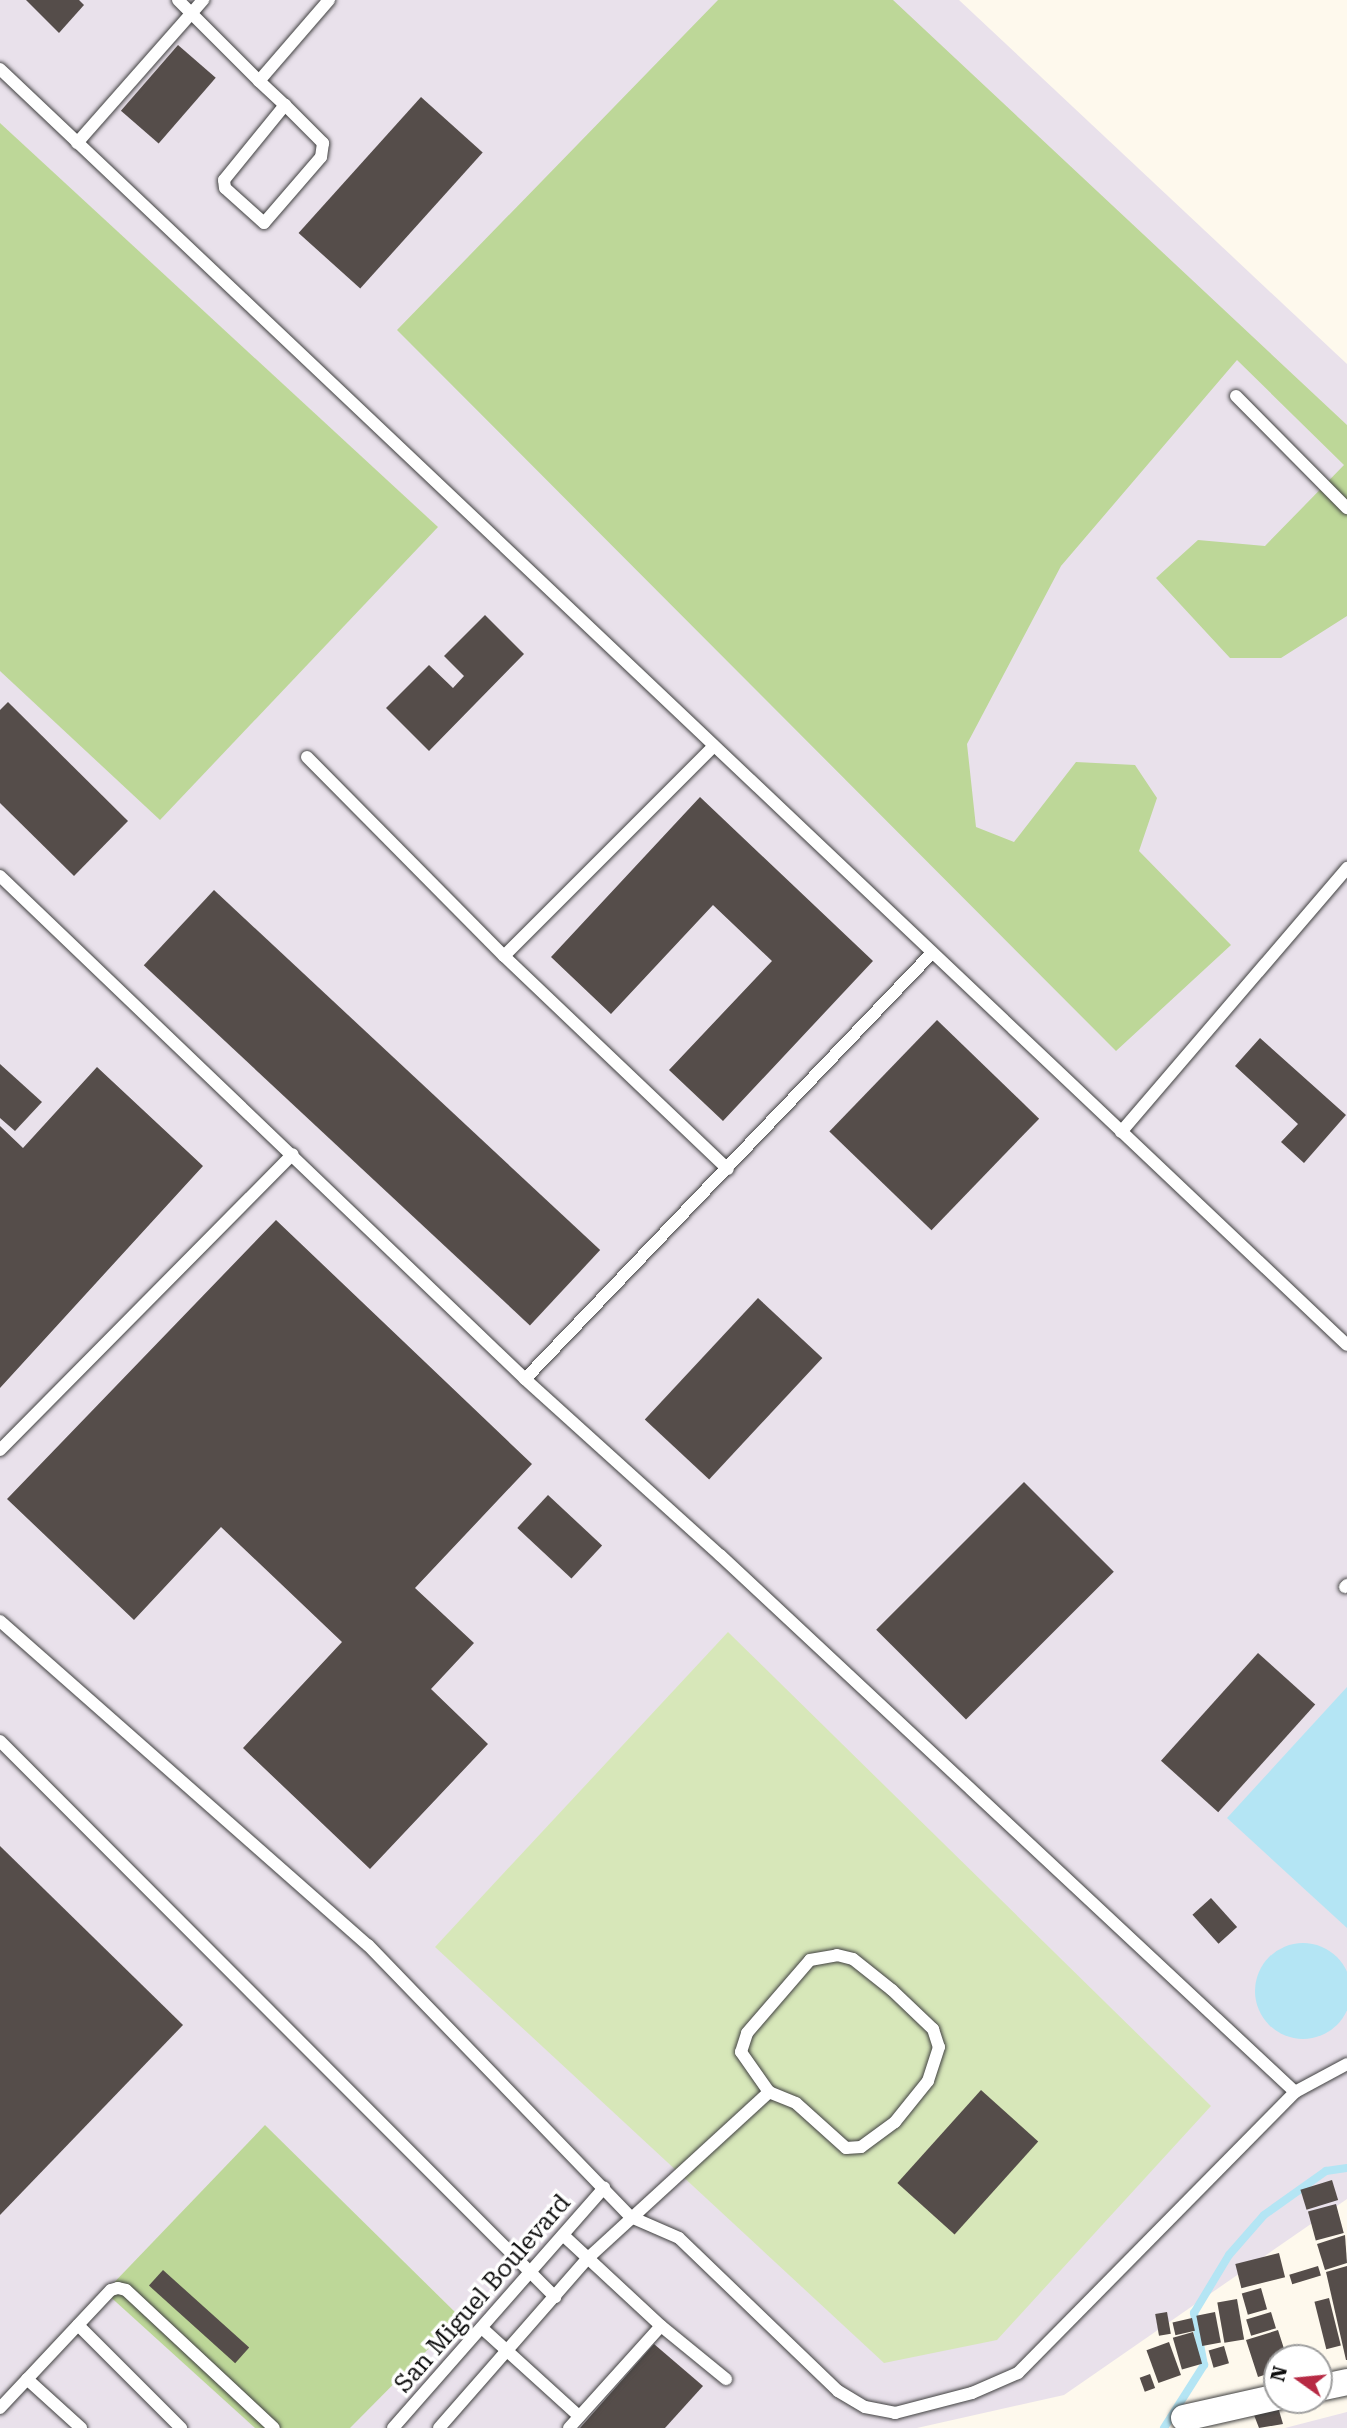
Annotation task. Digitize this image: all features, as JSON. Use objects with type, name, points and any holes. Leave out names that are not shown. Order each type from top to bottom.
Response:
[{"type":"street","points":[[1184,2418],[1263,2401]]},
{"type":"lane","points":[[178,0],[259,81],[285,105],[323,143],[323,150],[264,223],[225,188],[224,180],[285,105]]},
{"type":"lane","points":[[77,143],[204,0]]},
{"type":"lane","points":[[259,81],[329,0]]},
{"type":"lane","points":[[0,69],[712,748],[1347,1345]]},
{"type":"lane","points":[[1236,396],[1347,508]]},
{"type":"lane","points":[[504,956],[712,748]]},
{"type":"lane","points":[[307,757],[504,956],[728,1169]]},
{"type":"lane","points":[[1121,1132],[1347,868]]},
{"type":"lane","points":[[0,876],[525,1379],[720,1555],[1295,2092]]},
{"type":"lane","points":[[525,1379],[931,954]]},
{"type":"lane","points":[[0,1450],[293,1154]]},
{"type":"lane","points":[[0,1621],[368,1945],[631,2217],[679,2238],[838,2391],[865,2407],[895,2413],[972,2393],[1018,2373],[1295,2092],[1347,2064]]},
{"type":"lane","points":[[0,1741],[555,2297]]},
{"type":"lane","points":[[824,1956],[853,1959],[933,2028],[939,2047],[928,2081],[895,2122],[861,2147],[846,2148],[796,2103],[769,2092],[741,2052],[747,2033],[810,1960],[824,1956]]},
{"type":"lane","points":[[439,2428],[588,2259],[769,2092]]},
{"type":"lane","name":"San Miguel Boulevard","points":[[393,2428],[483,2329],[604,2188]]},
{"type":"lane","points":[[563,2235],[662,2326],[726,2379]]},
{"type":"lane","points":[[0,2408],[111,2290],[126,2290],[274,2428]]},
{"type":"lane","points":[[78,2325],[181,2428]]},
{"type":"lane","points":[[569,2428],[662,2326]]},
{"type":"lane","points":[[483,2329],[579,2416]]},
{"type":"lane","points":[[27,2379],[81,2428]]},
{"type":"shaded area","points":[[0,0],[959,0],[1347,364],[1347,2199],[1064,2395],[917,2428],[0,2428]]},
{"type":"shaded area","points":[[1347,2412],[1347,2428],[1285,2428]]},
{"type":"green space","points":[[718,0],[893,0],[1347,425],[1347,616],[1281,658],[1230,658],[1156,578],[1198,540],[1265,546],[1344,465],[1237,360],[1061,566],[967,744],[976,827],[1014,842],[1076,762],[1135,765],[1157,798],[1139,851],[1231,945],[1116,1051],[397,330]]},
{"type":"green space","points":[[0,123],[438,527],[160,820],[0,671]]},
{"type":"green space","points":[[728,1632],[1211,2106],[997,2340],[884,2363],[435,1947]]},
{"type":"green space","points":[[265,2125],[460,2317],[350,2428],[255,2428],[105,2292]]},
{"type":"water","points":[[1347,1687],[1347,1928],[1227,1818]]},
{"type":"water","points":[[1303,1943],[1321,1947],[1337,1957],[1347,1973],[1351,1991],[1347,2009],[1337,2025],[1321,2035],[1303,2039],[1285,2035],[1269,2025],[1259,2009],[1255,1991],[1259,1973],[1269,1957],[1285,1947]]},
{"type":"building","points":[[26,0],[79,0],[84,5],[59,33]]},
{"type":"building","points":[[178,45],[216,78],[159,143],[121,111]]},
{"type":"building","points":[[421,97],[483,153],[360,289],[299,233]]},
{"type":"building","points":[[485,615],[524,654],[429,751],[386,708],[429,665],[453,688],[464,676],[444,656]]},
{"type":"building","points":[[8,702],[128,821],[74,876],[0,803],[0,710]]},
{"type":"building","points":[[700,797],[873,961],[723,1121],[669,1070],[772,961],[713,905],[611,1014],[551,957]]},
{"type":"building","points":[[214,890],[600,1250],[530,1325],[144,965]]},
{"type":"building","points":[[937,1020],[1039,1119],[931,1230],[829,1131]]},
{"type":"building","points":[[1260,1038],[1346,1115],[1304,1163],[1281,1142],[1298,1124],[1235,1066]]},
{"type":"building","points":[[0,1064],[42,1102],[15,1131],[0,1118]]},
{"type":"building","points":[[97,1067],[203,1166],[0,1388],[0,1126],[23,1148]]},
{"type":"building","points":[[276,1220],[532,1464],[415,1588],[474,1643],[431,1689],[488,1744],[370,1869],[243,1748],[342,1642],[221,1527],[134,1620],[7,1499]]},
{"type":"building","points":[[758,1298],[822,1358],[709,1479],[645,1419]]},
{"type":"building","points":[[1024,1482],[1114,1572],[966,1720],[876,1630]]},
{"type":"building","points":[[548,1495],[602,1545],[571,1578],[517,1528]]},
{"type":"building","points":[[1258,1653],[1315,1705],[1218,1812],[1161,1761]]},
{"type":"building","points":[[0,1846],[183,2025],[0,2215]]},
{"type":"building","points":[[1211,1898],[1237,1927],[1219,1944],[1192,1915]]},
{"type":"building","points":[[981,2090],[1038,2142],[955,2234],[897,2183]]},
{"type":"building","points":[[1332,2180],[1338,2200],[1307,2210],[1300,2190]]},
{"type":"building","points":[[1336,2204],[1344,2233],[1316,2240],[1308,2212]]},
{"type":"building","points":[[1345,2235],[1347,2263],[1325,2270],[1317,2244]]},
{"type":"building","points":[[1279,2253],[1285,2277],[1241,2288],[1235,2264]]},
{"type":"building","points":[[1318,2266],[1321,2276],[1292,2284],[1289,2275]]},
{"type":"building","points":[[1347,2266],[1347,2360],[1346,2360],[1326,2272]]},
{"type":"building","points":[[163,2270],[249,2348],[235,2363],[149,2286]]},
{"type":"building","points":[[1261,2288],[1267,2309],[1248,2315],[1242,2294]]},
{"type":"building","points":[[1329,2298],[1341,2346],[1333,2348],[1333,2344],[1325,2344],[1314,2302]]},
{"type":"building","points":[[1237,2299],[1244,2339],[1224,2343],[1217,2302]]},
{"type":"building","points":[[1167,2312],[1171,2334],[1159,2336],[1155,2314]]},
{"type":"building","points":[[1215,2312],[1221,2342],[1202,2346],[1196,2316]]},
{"type":"building","points":[[1271,2312],[1276,2328],[1251,2336],[1246,2320]]},
{"type":"building","points":[[1192,2318],[1195,2331],[1175,2335],[1173,2322]]},
{"type":"building","points":[[1278,2330],[1282,2344],[1263,2344],[1263,2375],[1258,2377],[1246,2340]]},
{"type":"building","points":[[1193,2332],[1202,2364],[1182,2370],[1173,2338]]},
{"type":"building","points":[[1169,2342],[1181,2375],[1158,2383],[1146,2350]]},
{"type":"building","points":[[654,2344],[703,2386],[665,2428],[580,2428]]},
{"type":"building","points":[[1224,2346],[1229,2363],[1214,2368],[1209,2350]]},
{"type":"building","points":[[1150,2374],[1155,2388],[1145,2392],[1140,2378]]},
{"type":"building","points":[[1263,2412],[1280,2414],[1283,2424],[1259,2428],[1254,2415]]},
{"type":"waterway","points":[[1164,2428],[1204,2365],[1194,2313],[1229,2255],[1264,2215],[1326,2171],[1347,2168]]}]
